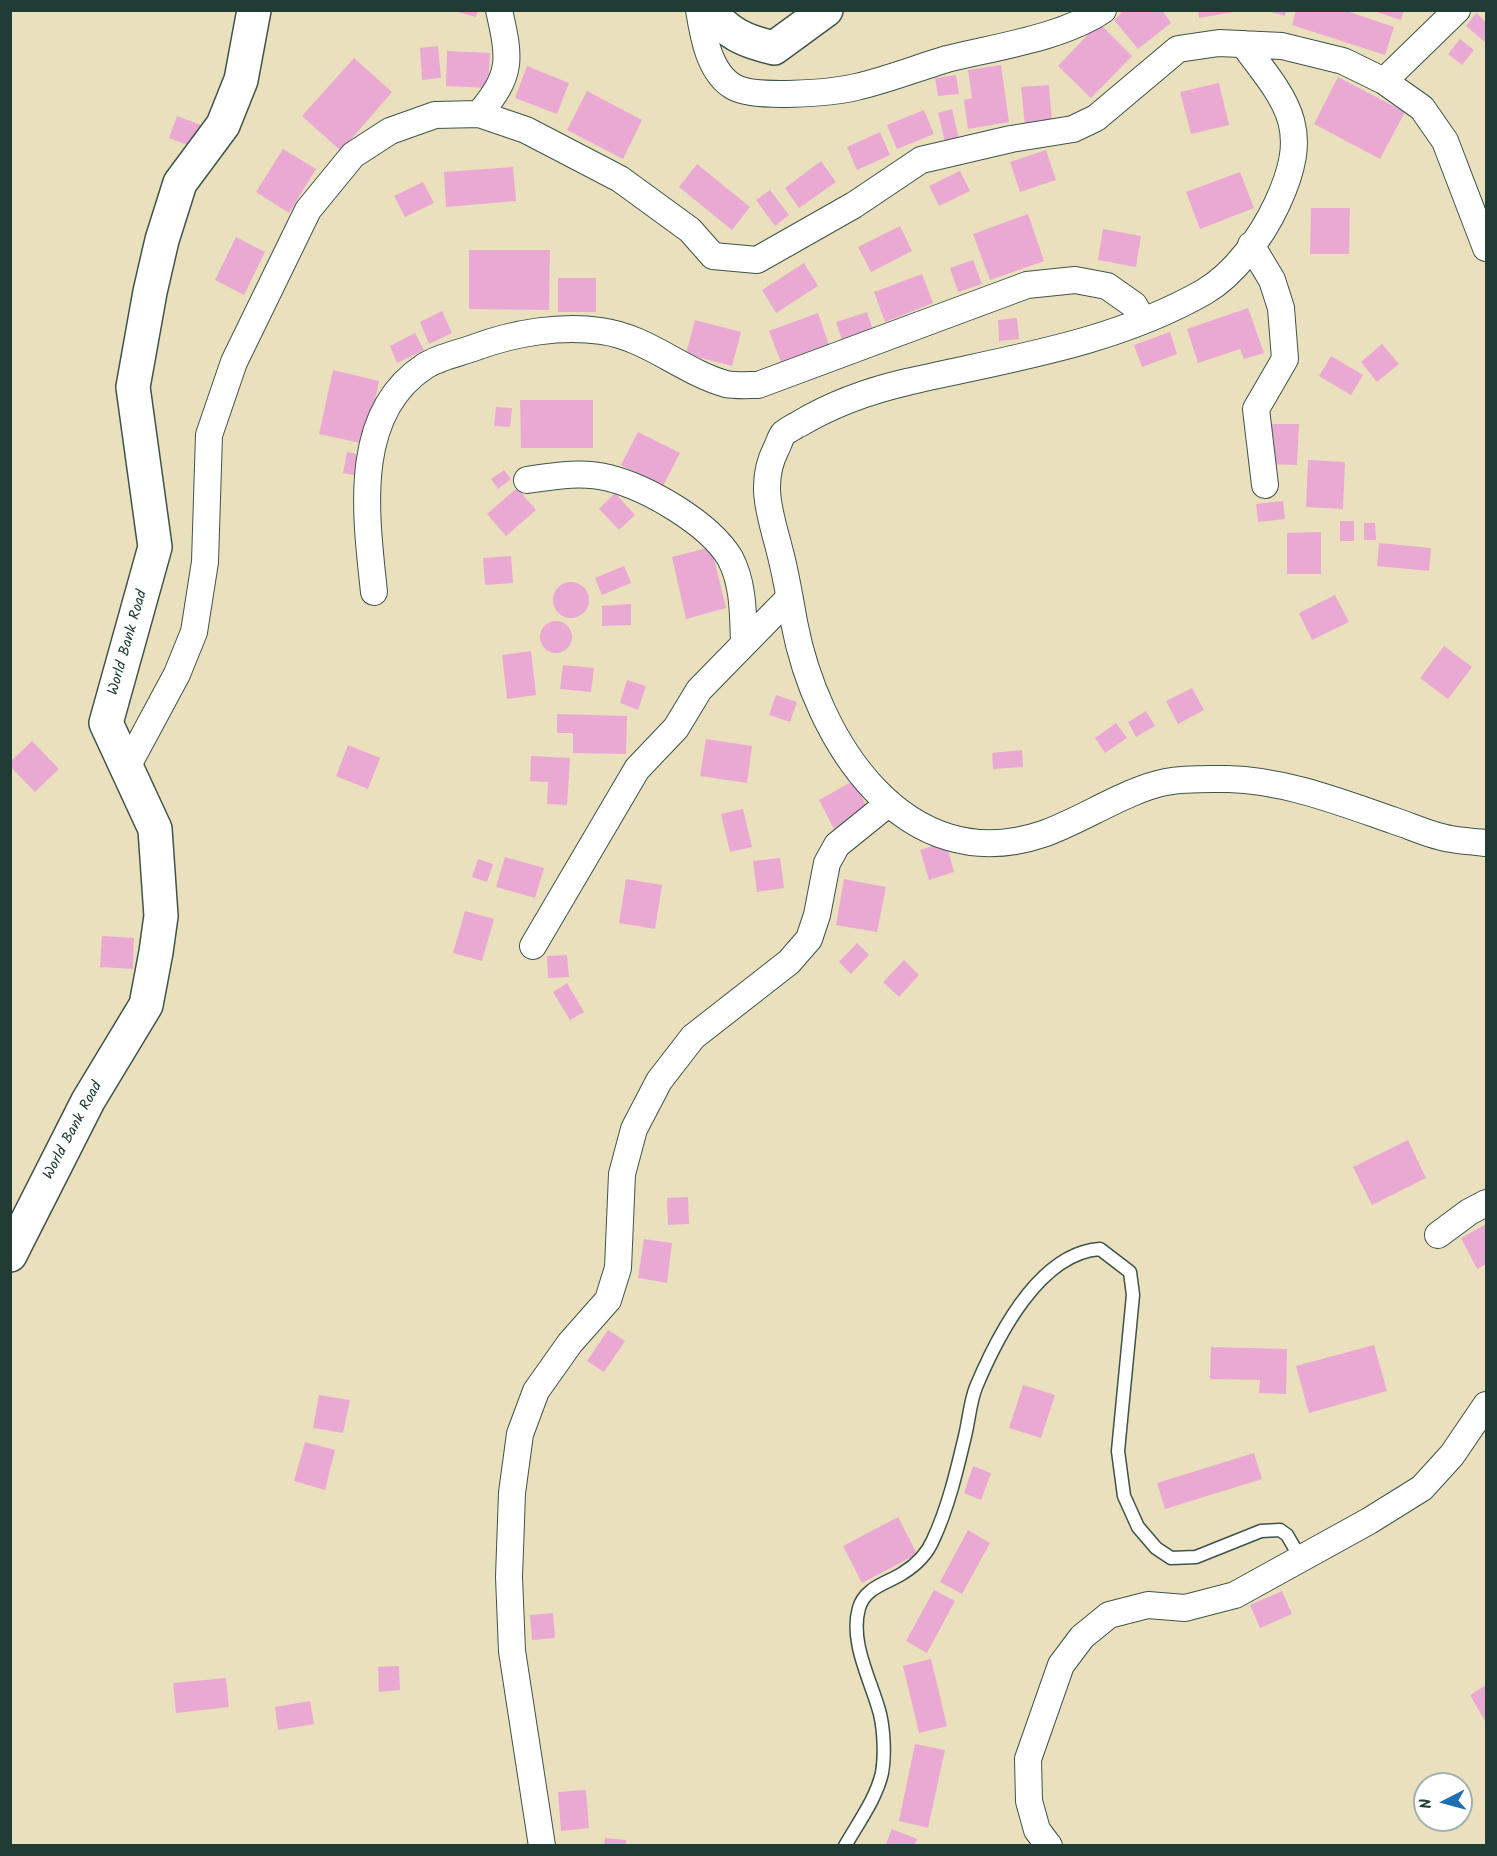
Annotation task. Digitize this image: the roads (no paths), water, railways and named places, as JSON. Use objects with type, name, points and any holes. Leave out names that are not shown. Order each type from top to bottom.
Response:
[{"type":"main road","name":"World Bank Road","points":[[10,1256],[88,1101],[146,1005],[161,916],[155,829],[106,723],[155,547],[133,387],[159,250],[180,183],[223,125],[241,80],[254,10]]},
{"type":"main road","points":[[708,10],[718,22],[743,40],[774,48],[826,10]]},
{"type":"street","points":[[479,114],[498,91],[508,53],[499,10]]},
{"type":"street","points":[[699,10],[706,48],[716,67],[734,87],[755,92],[798,93],[854,87],[946,60],[1035,38],[1103,10]]},
{"type":"street","points":[[1384,81],[1457,10]]},
{"type":"street","points":[[127,767],[177,674],[194,632],[205,562],[209,435],[234,362],[308,210],[353,155],[390,131],[435,115],[479,114],[526,130],[620,179],[690,230],[713,256],[757,260],[854,205],[921,160],[1011,139],[1073,129],[1096,118],[1178,49],[1220,43],[1282,46],[1343,61],[1384,81],[1422,108],[1445,141],[1486,248]]},
{"type":"street","points":[[1243,44],[1276,87],[1294,123],[1296,139],[1290,177],[1269,222],[1238,263],[1207,290],[1099,339],[871,391],[827,407],[784,433],[772,457],[766,482],[768,512],[780,552],[799,648],[814,696],[849,759],[877,795],[920,826],[963,840],[993,845],[1042,834],[1163,782],[1205,779],[1255,780],[1355,807],[1448,839],[1486,843]]},
{"type":"street","points":[[1251,245],[1272,280],[1281,308],[1285,359],[1256,408],[1265,485]]},
{"type":"street","points":[[374,592],[366,517],[369,464],[381,414],[399,387],[426,365],[487,343],[532,333],[602,331],[633,340],[727,384],[758,385],[1027,285],[1075,280],[1107,286],[1134,304],[1143,320]]},
{"type":"street","points":[[527,480],[567,474],[608,478],[642,490],[693,519],[729,558],[742,594],[744,644]]},
{"type":"street","points":[[533,946],[607,816],[637,769],[676,728],[699,690],[789,598]]},
{"type":"street","points":[[542,1845],[512,1651],[510,1567],[512,1493],[520,1434],[536,1391],[570,1343],[608,1300],[618,1268],[622,1174],[634,1129],[659,1081],[693,1037],[754,992],[796,955],[808,939],[814,923],[827,863],[837,845],[889,803]]},
{"type":"street","points":[[1438,1235],[1469,1212],[1486,1203]]},
{"type":"street","points":[[1049,1845],[1036,1830],[1029,1801],[1028,1759],[1061,1665],[1082,1637],[1109,1615],[1148,1605],[1185,1608],[1235,1595],[1301,1559],[1422,1488],[1452,1455],[1486,1405]]},
{"type":"lane","points":[[845,1845],[873,1797],[882,1772],[880,1715],[862,1660],[859,1608],[870,1592],[883,1581],[901,1575],[917,1563],[933,1541],[962,1448],[976,1389],[1022,1298],[1056,1268],[1085,1250],[1100,1248],[1130,1272],[1133,1295],[1118,1451],[1124,1496],[1138,1527],[1156,1548],[1171,1558],[1196,1557],[1262,1531],[1280,1530],[1287,1535],[1301,1559]]}]
